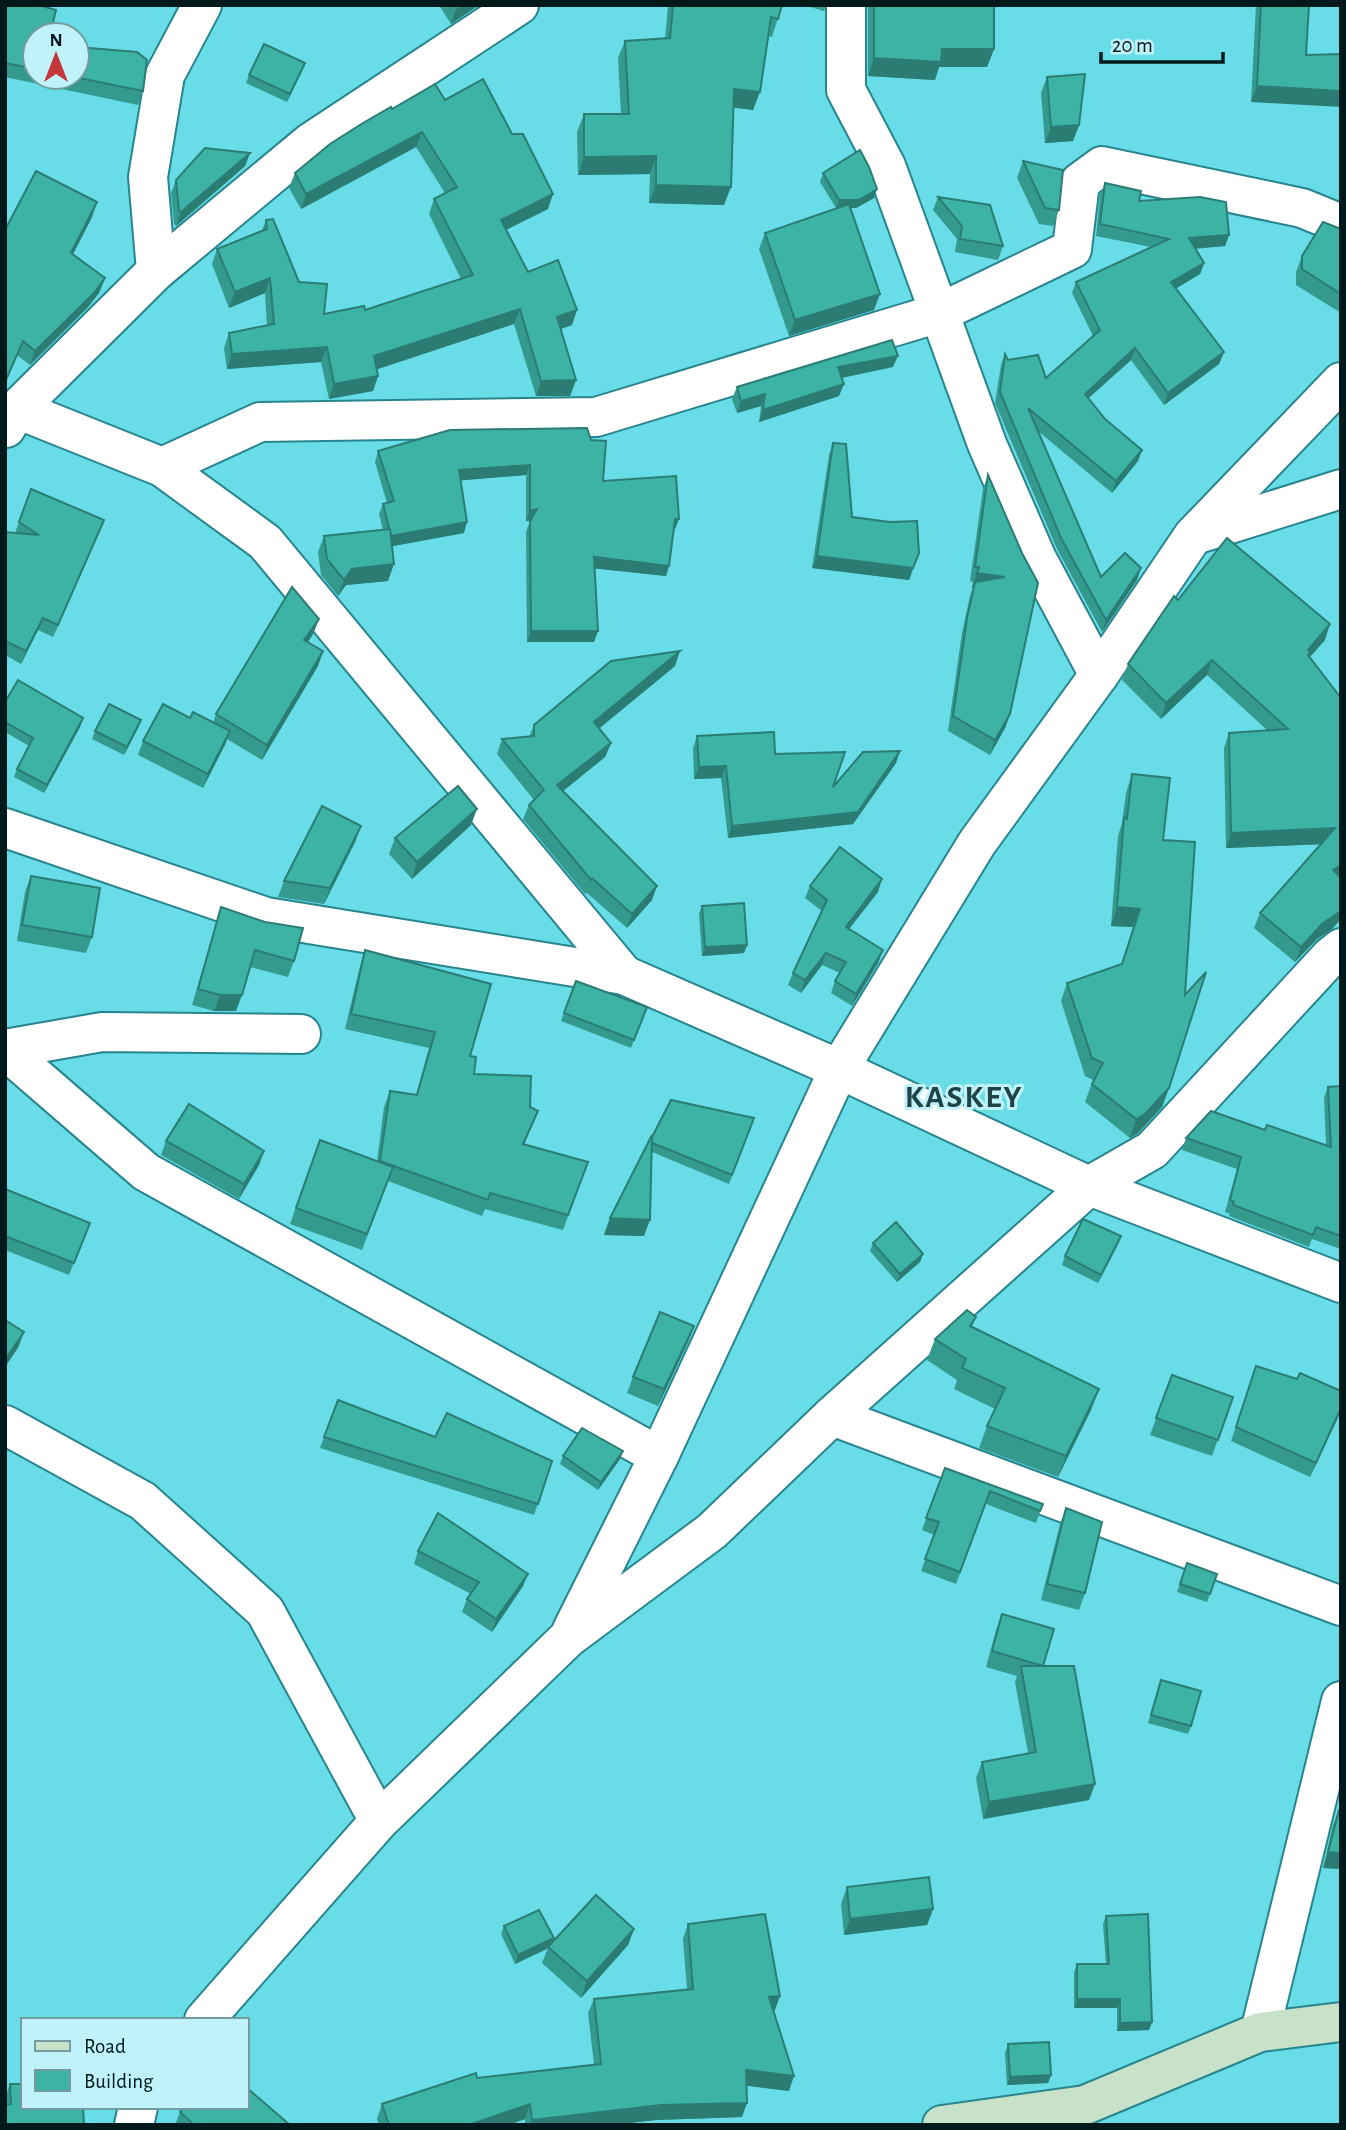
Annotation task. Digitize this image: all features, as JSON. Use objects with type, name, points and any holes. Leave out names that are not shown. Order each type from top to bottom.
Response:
[{"type":"main road","points":[[942,2125],[1084,2105],[1260,2032],[1341,2022]]},
{"type":"street","points":[[156,271],[148,177],[165,75],[202,5]]},
{"type":"street","points":[[519,5],[311,142],[156,271],[11,420],[162,467],[265,542],[624,975]]},
{"type":"street","points":[[846,5],[846,90],[886,166],[987,444],[1037,559],[1099,675]]},
{"type":"street","points":[[162,467],[260,422],[596,417],[939,313],[1072,249],[1080,182],[1102,166],[1302,208],[1341,224]]},
{"type":"street","points":[[568,1638],[659,1457],[839,1069],[977,843],[1099,675],[1193,536],[1341,382]]},
{"type":"street","points":[[1193,536],[1341,489]]},
{"type":"street","points":[[5,828],[266,917],[624,975],[839,1069],[1089,1186],[1341,1283]]},
{"type":"street","points":[[206,2018],[379,1821],[568,1638],[712,1531],[832,1416],[1089,1186],[1152,1150],[1341,948]]},
{"type":"street","points":[[5,1050],[102,1032],[301,1034]]},
{"type":"street","points":[[5,1050],[146,1172],[659,1457]]},
{"type":"street","points":[[832,1416],[1341,1606]]},
{"type":"street","points":[[5,1425],[143,1501],[265,1611],[379,1821]]},
{"type":"street","points":[[1260,2032],[1341,1701]]},
{"type":"building","points":[[5,5],[38,5],[56,10],[53,21],[21,21],[21,66],[5,63]]},
{"type":"building","points":[[673,5],[782,5],[778,19],[771,17],[760,92],[734,89],[731,187],[656,185],[656,156],[584,157],[584,114],[629,114],[625,41],[670,38]]},
{"type":"building","points":[[874,5],[994,5],[994,49],[942,49],[941,62],[874,58]]},
{"type":"building","points":[[1261,5],[1309,5],[1306,55],[1341,54],[1341,91],[1257,86]]},
{"type":"building","points":[[264,44],[305,63],[290,94],[249,75]]},
{"type":"building","points":[[91,48],[137,52],[147,60],[143,91],[91,80]]},
{"type":"building","points":[[1085,74],[1079,125],[1051,127],[1047,77]]},
{"type":"building","points":[[483,79],[512,134],[523,134],[553,194],[501,220],[528,272],[558,260],[577,310],[557,317],[576,380],[541,381],[520,309],[374,356],[378,376],[334,384],[327,347],[232,354],[229,333],[274,324],[270,278],[235,292],[217,249],[267,229],[266,220],[273,219],[299,282],[327,284],[324,314],[364,306],[365,310],[473,275],[434,199],[457,187],[422,132],[306,194],[295,173],[330,144],[363,123],[435,84],[445,100]]},
{"type":"building","points":[[205,148],[250,153],[181,212],[176,180]]},
{"type":"building","points":[[860,150],[877,189],[859,200],[839,200],[823,173]]},
{"type":"building","points":[[1023,161],[1063,170],[1059,210],[1045,208]]},
{"type":"building","points":[[36,171],[97,202],[71,253],[105,278],[94,293],[35,351],[23,341],[5,382],[5,230]]},
{"type":"building","points":[[1105,183],[1141,191],[1139,201],[1200,197],[1226,202],[1229,235],[1189,238],[1204,263],[1171,282],[1224,352],[1168,393],[1135,348],[1085,394],[1105,419],[1142,450],[1116,481],[1028,408],[1101,577],[1125,553],[1141,568],[1106,620],[1061,538],[1000,392],[1005,354],[1008,360],[1038,355],[1046,378],[1100,330],[1076,282],[1169,239],[1100,224]]},
{"type":"building","points":[[938,197],[990,205],[1003,246],[960,239],[962,226]]},
{"type":"building","points":[[849,204],[880,294],[795,320],[765,233]]},
{"type":"building","points":[[1323,222],[1341,229],[1341,294],[1302,269],[1302,256]]},
{"type":"building","points":[[892,340],[898,356],[838,367],[844,384],[763,410],[765,394],[741,401],[737,387]]},
{"type":"building","points":[[587,428],[591,440],[606,441],[603,481],[676,476],[679,519],[675,519],[669,566],[594,557],[598,631],[531,631],[530,521],[537,509],[530,511],[530,465],[459,470],[467,522],[391,536],[383,504],[394,501],[378,451],[450,430]]},
{"type":"building","points":[[833,443],[846,444],[852,517],[890,522],[917,521],[919,553],[913,568],[817,556]]},
{"type":"building","points":[[988,475],[1038,583],[1010,714],[995,740],[953,716],[975,582],[1005,577],[977,573],[979,567],[975,567]]},
{"type":"building","points":[[31,489],[104,520],[58,625],[43,618],[26,651],[5,641],[5,532],[39,535],[19,522]]},
{"type":"building","points":[[390,529],[394,564],[352,569],[344,580],[327,559],[324,536]]},
{"type":"building","points":[[1227,538],[1330,624],[1308,650],[1311,652],[1308,655],[1341,698],[1341,865],[1333,870],[1341,878],[1341,911],[1323,923],[1301,947],[1260,913],[1335,828],[1231,833],[1229,733],[1288,729],[1212,660],[1166,703],[1128,664],[1174,596],[1178,600]]},
{"type":"building","points":[[292,587],[319,619],[304,640],[323,651],[267,745],[216,714]]},
{"type":"building","points":[[680,651],[594,722],[611,743],[557,785],[657,886],[632,914],[592,878],[591,880],[529,805],[544,790],[502,739],[534,736],[534,725],[611,661]]},
{"type":"building","points":[[18,680],[83,718],[47,785],[17,769],[33,738],[5,722],[5,702]]},
{"type":"building","points":[[109,704],[141,720],[127,747],[95,731]]},
{"type":"building","points":[[163,704],[190,718],[193,712],[230,731],[208,774],[143,741]]},
{"type":"building","points":[[774,732],[775,754],[845,752],[833,787],[863,752],[900,751],[858,812],[732,826],[726,766],[699,767],[697,736]]},
{"type":"building","points":[[1132,774],[1170,778],[1163,840],[1195,842],[1185,995],[1206,972],[1169,1088],[1145,1114],[1136,1119],[1092,1084],[1103,1063],[1092,1058],[1067,983],[1122,964],[1140,909],[1117,907],[1124,817],[1127,819]]},
{"type":"building","points":[[458,786],[477,809],[417,862],[395,838]]},
{"type":"building","points":[[322,806],[361,826],[330,888],[284,881]]},
{"type":"building","points":[[840,847],[882,879],[846,927],[883,950],[856,994],[835,981],[846,962],[826,953],[805,980],[793,973],[827,900],[810,886]]},
{"type":"building","points":[[31,876],[100,888],[92,937],[22,925]]},
{"type":"building","points":[[744,903],[747,945],[705,947],[702,906]]},
{"type":"building","points":[[221,907],[265,922],[303,928],[294,961],[255,950],[242,995],[220,995],[198,989]]},
{"type":"building","points":[[365,950],[491,984],[470,1056],[476,1057],[474,1074],[531,1076],[530,1107],[538,1111],[523,1144],[588,1162],[568,1215],[490,1193],[488,1200],[380,1161],[390,1091],[417,1095],[435,1032],[351,1014]]},
{"type":"building","points":[[576,981],[647,1007],[634,1040],[564,1013]]},
{"type":"building","points":[[1341,1086],[1341,1236],[1316,1227],[1313,1235],[1233,1205],[1234,1202],[1230,1200],[1241,1157],[1186,1138],[1211,1111],[1265,1130],[1267,1125],[1331,1147],[1328,1087]]},
{"type":"building","points":[[671,1100],[754,1118],[732,1175],[652,1143],[652,1137]]},
{"type":"building","points":[[189,1104],[264,1151],[244,1184],[166,1141]]},
{"type":"building","points":[[652,1135],[650,1220],[610,1218]]},
{"type":"building","points":[[320,1140],[393,1167],[367,1234],[296,1208]]},
{"type":"building","points":[[5,1189],[90,1223],[74,1263],[5,1236]]},
{"type":"building","points":[[1083,1219],[1121,1236],[1101,1275],[1065,1256]]},
{"type":"building","points":[[896,1222],[923,1254],[900,1274],[873,1243]]},
{"type":"building","points":[[967,1310],[976,1317],[970,1326],[1099,1389],[1066,1456],[987,1426],[1005,1388],[962,1368],[966,1359],[935,1339]]},
{"type":"building","points":[[660,1312],[694,1326],[664,1389],[633,1377]]},
{"type":"building","points":[[5,1320],[24,1332],[5,1360]]},
{"type":"building","points":[[1256,1366],[1297,1379],[1300,1373],[1341,1391],[1341,1408],[1316,1463],[1236,1427]]},
{"type":"building","points":[[1172,1375],[1233,1397],[1218,1440],[1156,1418]]},
{"type":"building","points":[[338,1400],[435,1437],[447,1413],[552,1461],[538,1504],[324,1437]]},
{"type":"building","points":[[582,1428],[623,1451],[601,1482],[563,1456]]},
{"type":"building","points":[[945,1468],[1043,1504],[1040,1511],[990,1491],[960,1572],[925,1559],[939,1522],[926,1518]]},
{"type":"building","points":[[1066,1508],[1102,1522],[1085,1593],[1047,1584]]},
{"type":"building","points":[[438,1513],[528,1574],[496,1619],[467,1599],[479,1582],[418,1551]]},
{"type":"building","points":[[1187,1563],[1217,1574],[1210,1594],[1180,1584]]},
{"type":"building","points":[[1002,1614],[1054,1629],[1043,1666],[992,1651]]},
{"type":"building","points":[[1021,1666],[1074,1666],[1095,1784],[989,1802],[982,1762],[1036,1752]]},
{"type":"building","points":[[1161,1680],[1201,1691],[1191,1726],[1151,1715]]},
{"type":"building","points":[[1339,1810],[1341,1853],[1328,1852]]},
{"type":"building","points":[[929,1877],[933,1909],[850,1919],[847,1887]]},
{"type":"building","points":[[596,1895],[634,1929],[587,1981],[548,1947]]},
{"type":"building","points":[[539,1910],[554,1938],[518,1955],[504,1926]]},
{"type":"building","points":[[765,1914],[780,1996],[769,1997],[794,2076],[746,2070],[747,2103],[661,2105],[532,2120],[530,2104],[469,2125],[389,2125],[382,2104],[476,2073],[477,2078],[601,2064],[594,1999],[693,1989],[688,1924]]},
{"type":"building","points":[[1148,1914],[1152,2022],[1120,2023],[1120,1999],[1077,1999],[1077,1964],[1109,1964],[1106,1916]]},
{"type":"building","points":[[1049,2042],[1051,2075],[1010,2077],[1008,2044]]},
{"type":"building","points":[[10,2084],[21,2084],[21,2109],[83,2109],[84,2125],[5,2125],[5,2105],[11,2104]]},
{"type":"building","points":[[248,2089],[290,2125],[194,2125],[180,2112],[182,2109],[248,2109]]},
{"type":"district","name":"KASKEY","points":[[964,1097]]}]
